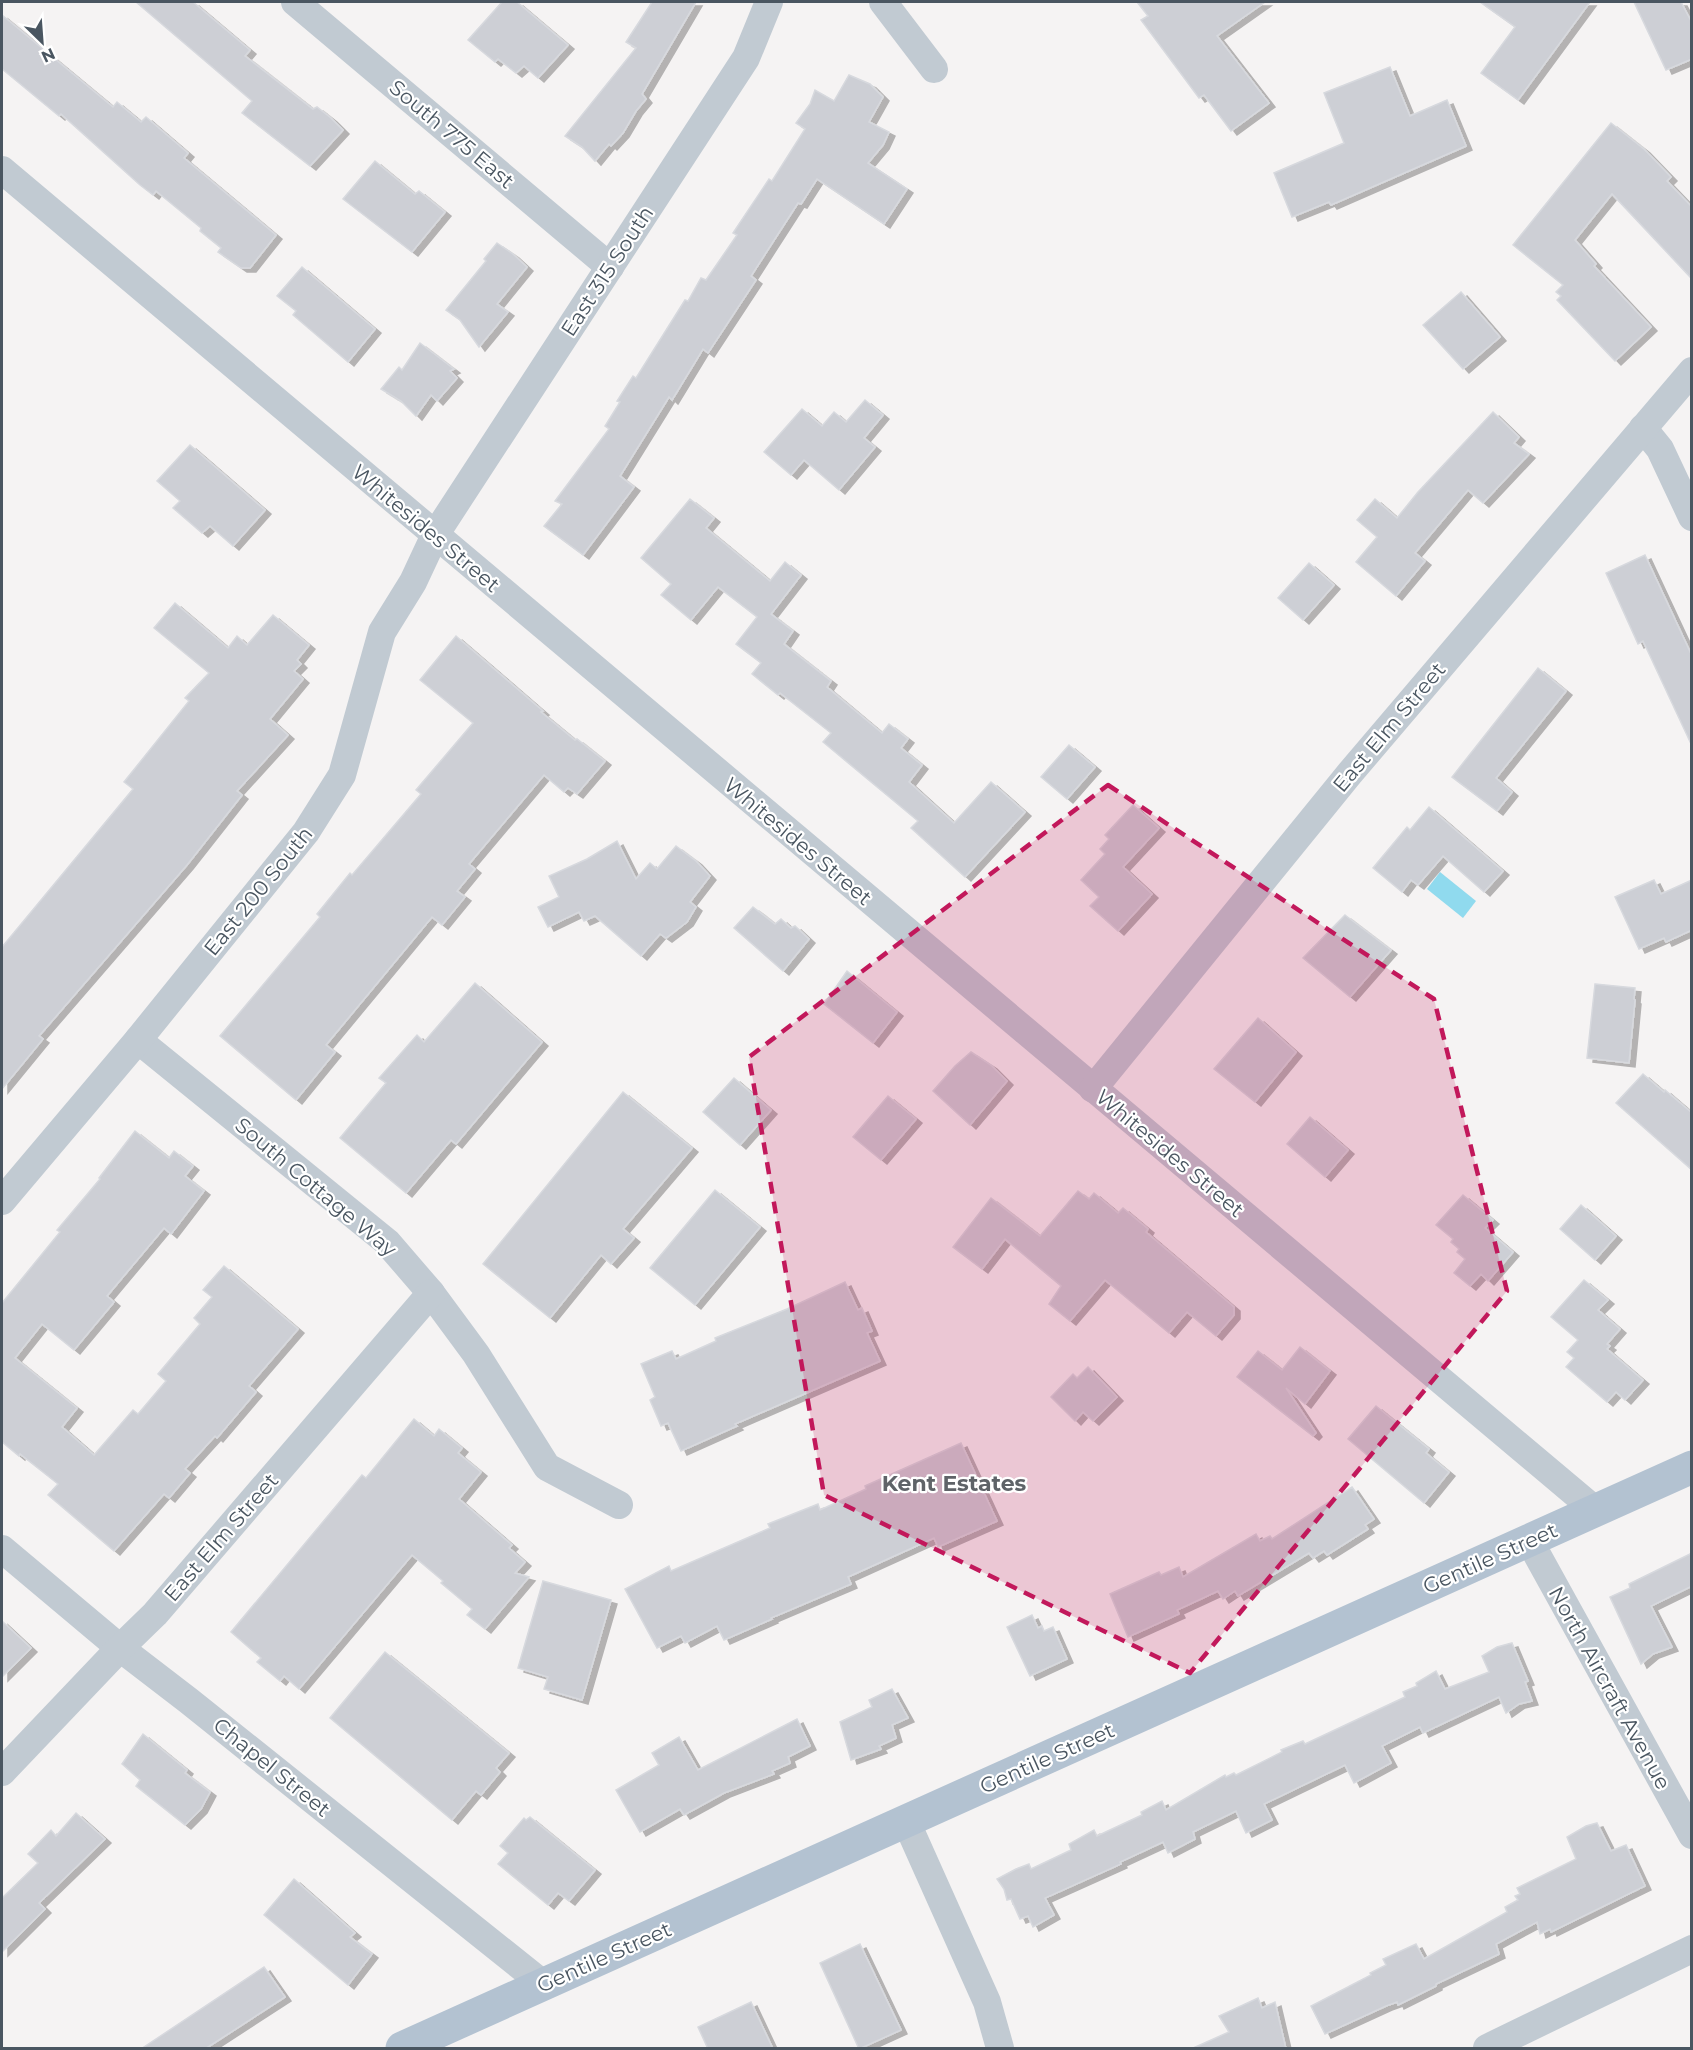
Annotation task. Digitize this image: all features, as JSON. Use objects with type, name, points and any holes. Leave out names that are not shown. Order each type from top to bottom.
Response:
[{"type":"main road","name":"Gentile Street","points":[[402,2049],[1692,1467]]},
{"type":"street","name":"South 775 East","points":[[295,2],[610,267]]},
{"type":"street","name":"East 315 South","points":[[435,535],[746,58],[769,2]]},
{"type":"street","points":[[883,2],[934,69]]},
{"type":"street","name":"Whitesides Street","points":[[2,170],[1595,1510]]},
{"type":"street","name":"East Elm Street","points":[[1093,1089],[1350,773],[1692,371]]},
{"type":"street","points":[[1643,428],[1660,449],[1692,517]]},
{"type":"street","name":"East 200 South","points":[[2,1201],[138,1040],[306,832],[342,775],[382,632],[413,582],[435,535]]},
{"type":"street","name":"South Cottage Way","points":[[138,1040],[387,1242],[431,1293],[476,1354],[547,1467],[619,1505]]},
{"type":"street","name":"East Elm Street","points":[[2,1772],[155,1614],[431,1293]]},
{"type":"street","name":"North Aircraft Avenue","points":[[1529,1540],[1692,1835]]},
{"type":"street","name":"Chapel Street","points":[[2,1549],[120,1648],[543,1984]]},
{"type":"street","points":[[906,1821],[987,2002],[1000,2049]]},
{"type":"street","points":[[1487,2049],[1692,1949]]},
{"type":"highlighted area","points":[[1108,785],[1434,999],[1507,1291],[1190,1673],[824,1495],[749,1057]]},
{"type":"water","points":[[1440,872],[1476,901],[1463,918],[1427,889]]},
{"type":"building","points":[[136,2],[193,2],[250,50],[245,56],[313,109],[317,107],[343,130],[310,166],[242,113],[252,101]]},
{"type":"building","points":[[502,2],[517,2],[568,45],[538,78],[524,66],[516,73],[498,59],[495,62],[468,40]]},
{"type":"building","points":[[652,2],[696,2],[642,94],[646,99],[623,133],[611,146],[609,144],[595,161],[582,147],[565,136],[636,48],[626,42]]},
{"type":"building","points":[[1137,2],[1265,2],[1217,36],[1269,103],[1231,131],[1204,95],[1199,98],[1141,20],[1148,16]]},
{"type":"building","points":[[1480,2],[1590,2],[1518,100],[1481,73],[1515,27]]},
{"type":"building","points":[[1634,2],[1681,2],[1692,23],[1692,59],[1666,70]]},
{"type":"building","points":[[2,15],[113,107],[117,102],[141,122],[146,117],[188,153],[184,158],[276,235],[250,268],[241,268],[218,252],[221,248],[200,231],[201,228],[156,191],[153,195],[140,185],[61,114],[59,116],[2,69]]},
{"type":"building","points":[[1390,67],[1410,116],[1447,100],[1466,146],[1331,205],[1329,202],[1292,217],[1274,173],[1344,143],[1324,93]]},
{"type":"building","points":[[849,75],[870,84],[883,97],[869,122],[889,132],[883,145],[868,163],[907,189],[884,224],[817,179],[801,204],[798,203],[751,276],[756,280],[708,353],[703,349],[672,400],[669,397],[620,476],[634,487],[583,555],[544,526],[562,504],[555,501],[609,429],[605,426],[633,376],[636,378],[701,278],[706,280],[737,235],[733,233],[769,179],[772,181],[805,129],[796,123],[810,104],[815,90],[834,101]]},
{"type":"building","points":[[1611,123],[1644,149],[1671,177],[1667,181],[1692,207],[1692,279],[1612,194],[1575,240],[1596,264],[1594,266],[1651,327],[1615,361],[1557,300],[1561,296],[1556,292],[1563,285],[1513,245]]},
{"type":"building","points":[[375,161],[415,194],[419,191],[445,212],[412,252],[343,199]]},
{"type":"building","points":[[497,243],[527,267],[497,304],[508,312],[479,347],[460,320],[446,310],[486,261],[484,259]]},
{"type":"building","points":[[302,267],[375,329],[348,362],[293,315],[296,311],[277,296]]},
{"type":"building","points":[[1461,292],[1500,337],[1463,369],[1423,325]]},
{"type":"building","points":[[420,343],[454,369],[450,371],[457,378],[437,401],[431,395],[416,416],[401,401],[381,389],[399,367],[402,370]]},
{"type":"building","points":[[865,400],[883,415],[864,438],[875,447],[839,490],[804,460],[791,475],[764,452],[802,409],[822,426],[834,412],[846,422]]},
{"type":"building","points":[[1493,412],[1519,437],[1514,443],[1529,454],[1483,503],[1468,490],[1415,553],[1425,561],[1396,596],[1356,562],[1377,537],[1357,520],[1375,499],[1397,518],[1418,492]]},
{"type":"building","points":[[190,445],[265,510],[233,546],[210,526],[202,533],[173,508],[180,501],[157,481]]},
{"type":"building","points":[[690,499],[714,518],[706,528],[770,581],[785,562],[801,575],[771,614],[793,631],[784,644],[831,681],[827,687],[882,733],[889,724],[908,739],[901,748],[922,765],[909,782],[954,823],[991,782],[1025,812],[965,877],[911,828],[918,821],[823,742],[831,733],[752,674],[761,663],[736,644],[757,617],[718,587],[691,620],[661,595],[671,584],[641,558]]},
{"type":"building","points":[[1645,555],[1692,656],[1692,746],[1643,641],[1638,644],[1606,573]]},
{"type":"building","points":[[1309,563],[1334,585],[1303,620],[1278,598]]},
{"type":"building","points":[[175,603],[228,648],[237,636],[247,645],[273,615],[309,645],[297,660],[301,664],[294,671],[303,679],[270,719],[288,735],[237,791],[242,795],[187,865],[39,1036],[43,1039],[2,1089],[2,947],[133,789],[124,782],[189,701],[185,698],[209,673],[154,628]]},
{"type":"building","points":[[456,636],[543,711],[541,712],[605,761],[577,794],[568,788],[564,792],[544,775],[469,864],[475,869],[457,891],[465,897],[442,925],[432,917],[326,1045],[335,1052],[296,1100],[220,1036],[320,917],[317,914],[350,873],[352,875],[421,794],[416,790],[473,723],[420,680]]},
{"type":"building","points":[[1538,668],[1566,691],[1496,778],[1512,792],[1497,811],[1452,777]]},
{"type":"building","points":[[1069,745],[1095,767],[1067,799],[1041,777]]},
{"type":"building","points":[[1133,805],[1159,828],[1123,867],[1152,894],[1118,931],[1090,906],[1099,897],[1081,880],[1105,854],[1100,849],[1109,839],[1105,835]]},
{"type":"building","points":[[1429,807],[1503,871],[1484,892],[1443,856],[1418,885],[1411,880],[1402,892],[1373,868],[1407,827],[1410,830]]},
{"type":"building","points":[[617,841],[636,879],[650,863],[657,869],[676,846],[696,861],[710,876],[690,902],[696,907],[687,922],[666,938],[660,934],[641,956],[595,916],[584,921],[579,912],[548,927],[538,907],[559,897],[549,876],[587,859]]},
{"type":"building","points":[[1654,880],[1661,894],[1692,880],[1692,930],[1666,942],[1664,938],[1639,949],[1615,897]]},
{"type":"building","points":[[753,907],[775,924],[781,919],[791,928],[795,926],[809,939],[783,971],[734,928]]},
{"type":"building","points":[[1345,915],[1391,950],[1350,997],[1303,958]]},
{"type":"building","points":[[847,971],[897,1012],[873,1043],[824,1004]]},
{"type":"building","points":[[475,983],[542,1042],[456,1144],[451,1140],[406,1193],[340,1138],[386,1083],[379,1078],[417,1035],[424,1042]]},
{"type":"building","points":[[1595,984],[1635,988],[1629,1063],[1587,1058]]},
{"type":"building","points":[[1258,1018],[1296,1052],[1255,1102],[1214,1069]]},
{"type":"building","points":[[971,1052],[991,1065],[1007,1081],[970,1125],[933,1091]]},
{"type":"building","points":[[1643,1074],[1692,1113],[1692,1170],[1616,1103]]},
{"type":"building","points":[[734,1078],[771,1110],[740,1145],[703,1112]]},
{"type":"building","points":[[623,1092],[692,1148],[623,1229],[634,1238],[611,1264],[601,1255],[550,1318],[483,1264]]},
{"type":"building","points":[[888,1096],[916,1119],[881,1160],[853,1137]]},
{"type":"building","points":[[1310,1117],[1348,1150],[1325,1177],[1287,1144]]},
{"type":"building","points":[[135,1131],[169,1158],[174,1151],[193,1166],[185,1176],[204,1191],[171,1234],[164,1228],[107,1296],[114,1302],[74,1350],[42,1324],[15,1358],[77,1408],[62,1427],[94,1455],[133,1410],[138,1414],[166,1381],[158,1374],[200,1324],[194,1318],[212,1297],[203,1290],[224,1266],[298,1329],[249,1386],[256,1392],[217,1438],[215,1436],[185,1469],[190,1473],[169,1498],[164,1494],[114,1551],[48,1495],[58,1484],[2,1442],[2,1303],[60,1232],[57,1230],[100,1179]]},
{"type":"building","points":[[715,1190],[760,1227],[695,1305],[650,1268]]},
{"type":"building","points":[[1078,1191],[1089,1199],[1094,1193],[1118,1213],[1123,1208],[1148,1229],[1146,1232],[1234,1307],[1234,1315],[1216,1336],[1187,1312],[1169,1333],[1105,1280],[1070,1321],[1049,1304],[1061,1286],[1005,1239],[982,1269],[953,1247],[991,1198],[1040,1236]]},
{"type":"building","points":[[1463,1195],[1493,1220],[1485,1228],[1513,1252],[1488,1281],[1481,1274],[1470,1286],[1454,1273],[1465,1259],[1451,1242],[1453,1239],[1436,1225]]},
{"type":"building","points":[[1581,1205],[1616,1236],[1595,1260],[1560,1229]]},
{"type":"building","points":[[1584,1280],[1608,1300],[1598,1310],[1620,1329],[1607,1344],[1610,1346],[1607,1349],[1643,1380],[1625,1400],[1616,1392],[1607,1402],[1566,1367],[1574,1358],[1567,1352],[1578,1340],[1551,1317]]},
{"type":"building","points":[[845,1282],[858,1310],[862,1308],[872,1331],[867,1333],[880,1361],[735,1424],[737,1426],[681,1451],[668,1423],[661,1426],[650,1400],[655,1397],[641,1364],[672,1351],[676,1359],[716,1341],[715,1338],[787,1309]]},
{"type":"building","points":[[1300,1347],[1330,1371],[1305,1404],[1286,1388],[1316,1433],[1313,1436],[1237,1377],[1258,1351],[1282,1370]]},
{"type":"building","points":[[1088,1367],[1117,1397],[1093,1421],[1083,1412],[1075,1421],[1051,1397],[1073,1374],[1077,1378]]},
{"type":"building","points":[[1376,1406],[1429,1449],[1426,1453],[1449,1472],[1424,1503],[1348,1439]]},
{"type":"building","points":[[414,1419],[434,1436],[439,1429],[462,1448],[458,1453],[481,1472],[459,1499],[512,1545],[509,1548],[525,1562],[515,1573],[529,1577],[485,1629],[467,1615],[472,1609],[412,1555],[299,1689],[284,1676],[280,1681],[257,1662],[261,1658],[231,1632],[362,1475],[366,1478]]},
{"type":"building","points":[[961,1443],[997,1521],[938,1547],[934,1538],[848,1577],[851,1584],[724,1640],[717,1626],[685,1643],[681,1636],[657,1648],[625,1589],[669,1566],[671,1571],[770,1528],[768,1524],[818,1504],[820,1510],[866,1489],[865,1486]]},
{"type":"building","points":[[1352,1487],[1374,1519],[1365,1525],[1368,1529],[1327,1555],[1324,1551],[1313,1558],[1309,1553],[1238,1596],[1235,1591],[1223,1599],[1218,1591],[1177,1610],[1179,1614],[1128,1637],[1110,1594],[1159,1572],[1161,1575],[1179,1567],[1183,1577],[1256,1534],[1260,1541],[1270,1536],[1272,1539]]},
{"type":"building","points":[[1692,1553],[1692,1586],[1651,1606],[1672,1647],[1653,1654],[1641,1664],[1610,1597],[1630,1588],[1629,1584]]},
{"type":"building","points":[[543,1581],[611,1600],[582,1700],[544,1689],[548,1677],[518,1668]]},
{"type":"building","points":[[1032,1615],[1038,1628],[1042,1626],[1044,1631],[1053,1627],[1067,1659],[1030,1676],[1007,1627]]},
{"type":"building","points":[[2,1621],[31,1648],[2,1677]]},
{"type":"building","points":[[1512,1643],[1528,1681],[1525,1682],[1532,1701],[1519,1704],[1506,1713],[1499,1697],[1423,1733],[1420,1727],[1382,1746],[1391,1763],[1354,1783],[1345,1765],[1264,1804],[1272,1820],[1246,1833],[1236,1811],[1193,1832],[1195,1839],[1168,1853],[1163,1842],[1120,1862],[1121,1864],[1045,1898],[1054,1915],[1033,1927],[1028,1916],[1020,1919],[1011,1899],[1007,1900],[1004,1889],[997,1879],[1016,1869],[1029,1864],[1031,1869],[1071,1850],[1069,1844],[1094,1830],[1097,1836],[1142,1815],[1141,1812],[1162,1801],[1166,1810],[1225,1775],[1226,1777],[1234,1773],[1236,1775],[1282,1752],[1281,1750],[1303,1741],[1305,1744],[1405,1697],[1403,1692],[1417,1686],[1416,1683],[1436,1671],[1445,1689],[1489,1672],[1482,1656],[1497,1647]]},
{"type":"building","points":[[385,1652],[509,1753],[496,1768],[500,1772],[481,1795],[476,1791],[452,1820],[330,1718]]},
{"type":"building","points":[[892,1689],[908,1718],[892,1725],[896,1738],[879,1746],[881,1749],[851,1760],[840,1722],[872,1707],[869,1700]]},
{"type":"building","points":[[797,1719],[810,1746],[788,1757],[790,1763],[772,1771],[774,1774],[724,1793],[684,1815],[680,1809],[640,1832],[616,1790],[659,1765],[652,1753],[679,1737],[698,1770]]},
{"type":"building","points":[[143,1734],[187,1770],[185,1773],[210,1792],[201,1809],[185,1825],[136,1786],[140,1780],[122,1764]]},
{"type":"building","points":[[76,1813],[105,1839],[39,1903],[45,1909],[2,1952],[2,1898],[38,1863],[28,1854],[51,1830],[56,1836]]},
{"type":"building","points":[[530,1817],[595,1870],[569,1901],[558,1893],[548,1905],[498,1864],[508,1853],[500,1846],[524,1818],[526,1820]]},
{"type":"building","points":[[1597,1823],[1611,1851],[1626,1845],[1645,1886],[1551,1932],[1550,1929],[1540,1934],[1537,1922],[1496,1944],[1499,1954],[1398,2005],[1397,2002],[1386,2006],[1325,2034],[1311,2006],[1371,1975],[1370,1973],[1386,1965],[1383,1959],[1416,1944],[1424,1959],[1507,1912],[1505,1907],[1518,1900],[1515,1896],[1520,1894],[1517,1888],[1576,1859],[1567,1837],[1586,1826]]},
{"type":"building","points":[[294,1879],[355,1933],[350,1937],[372,1954],[348,1985],[264,1915]]},
{"type":"building","points":[[860,1944],[901,2030],[859,2049],[820,1963]]},
{"type":"building","points":[[264,1967],[285,1997],[205,2049],[141,2049]]},
{"type":"building","points":[[1258,1998],[1262,2008],[1275,2002],[1286,2049],[1191,2049],[1229,2032],[1219,2016]]},
{"type":"building","points":[[751,2002],[773,2049],[708,2049],[698,2027]]},
{"type":"district","name":"Kent Estates","points":[[954,1483]]}]
